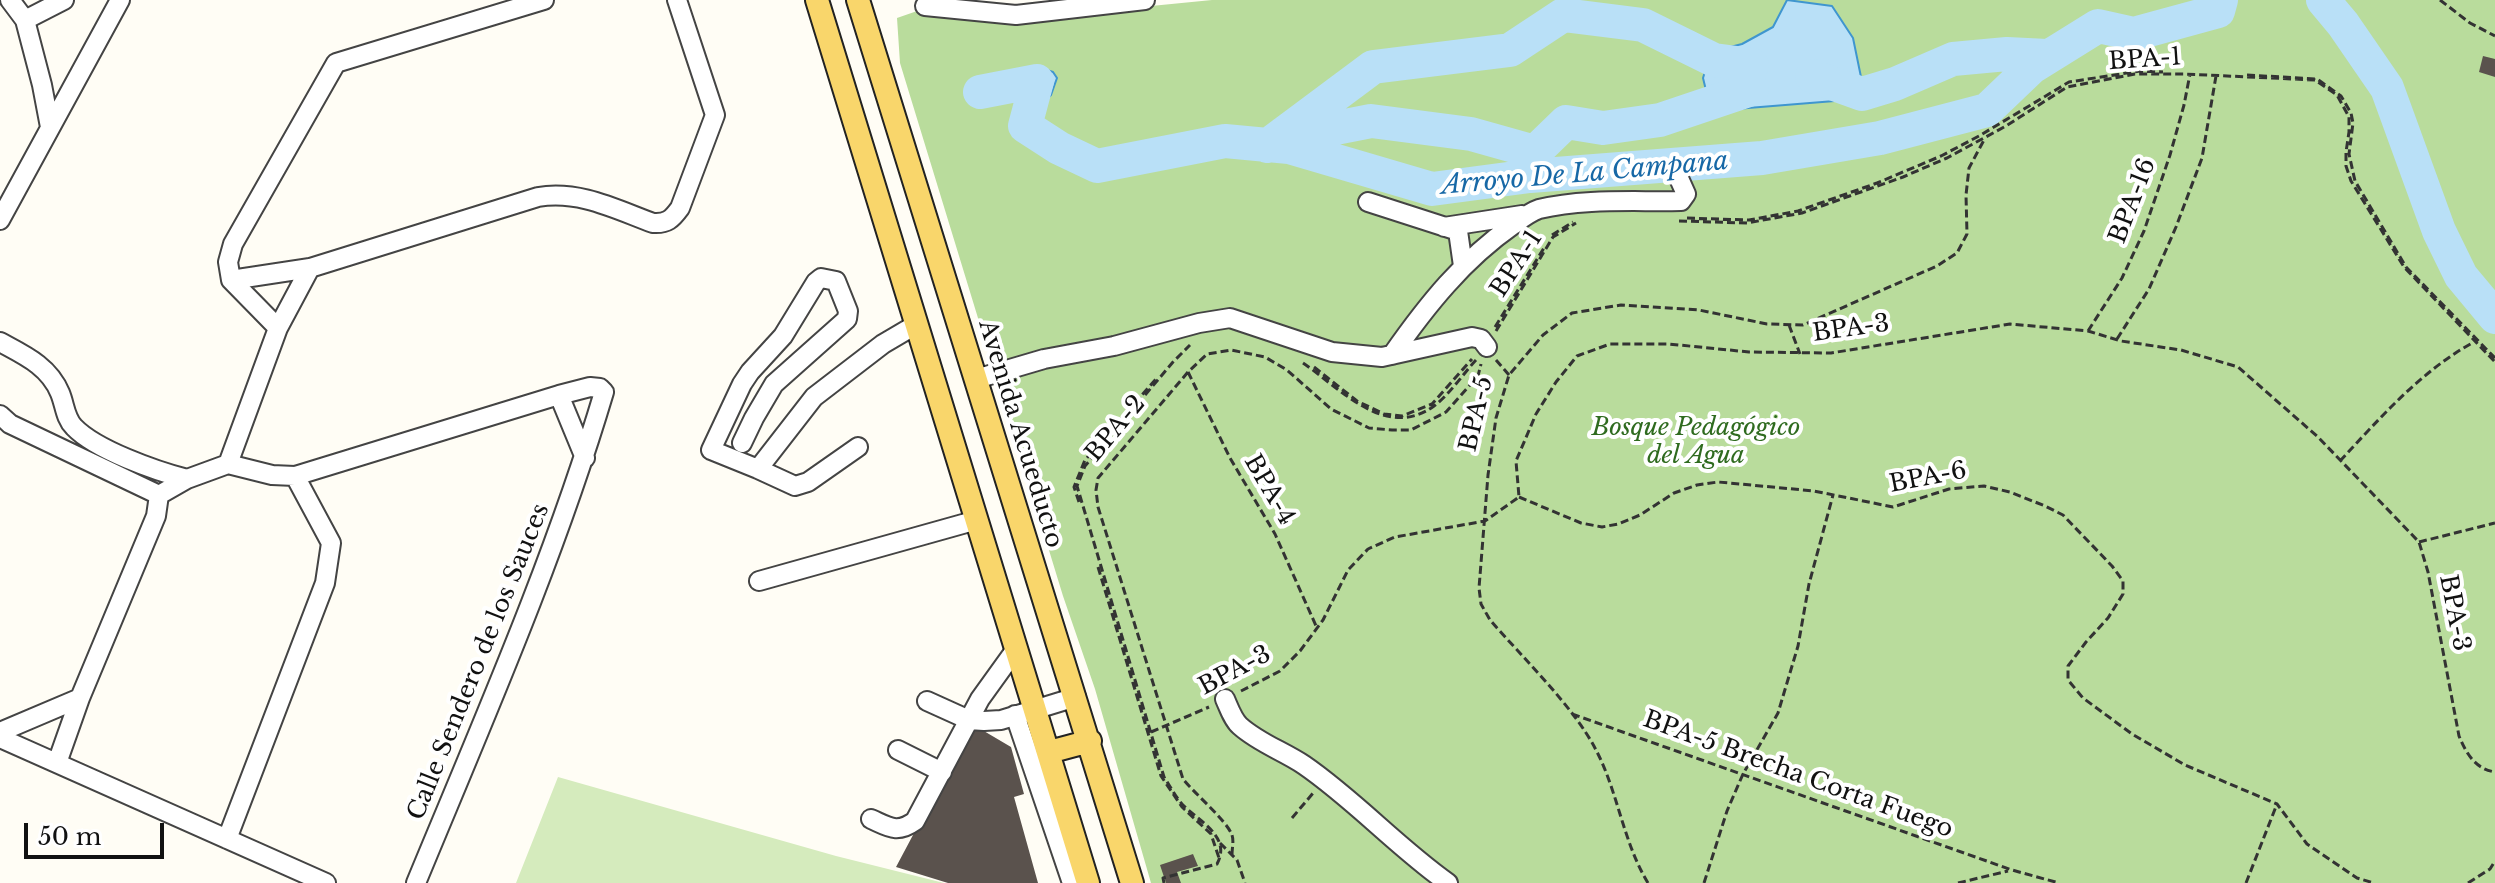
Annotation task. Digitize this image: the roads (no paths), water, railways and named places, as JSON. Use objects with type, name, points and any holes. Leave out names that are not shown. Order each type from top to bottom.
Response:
[{"type":"main road","points":[[817,0],[1016,649],[1026,711],[1049,752],[1088,883]]},
{"type":"main road","name":"Avenida Acueducto","points":[[858,0],[1132,883]]},
{"type":"main road","points":[[1049,752],[1090,741]]},
{"type":"street","points":[[10,0],[25,20],[50,127]]},
{"type":"street","points":[[25,20],[64,0]]},
{"type":"street","points":[[0,220],[120,0]]},
{"type":"street","points":[[278,328],[231,280],[228,262],[233,244],[336,63],[544,0]]},
{"type":"street","points":[[231,280],[310,268],[559,193],[581,196],[653,223],[663,224],[671,219],[680,208],[715,115],[677,0]]},
{"type":"street","points":[[925,6],[1016,15],[1145,0]]},
{"type":"street","points":[[1392,355],[1428,304],[1463,266],[1529,214],[1573,203],[1681,201],[1686,194],[1677,174]]},
{"type":"street","points":[[1368,202],[1458,231],[1463,266]]},
{"type":"street","points":[[1444,227],[1529,214]]},
{"type":"street","points":[[159,495],[187,479],[228,464],[278,328],[310,268]]},
{"type":"street","points":[[742,443],[774,384],[847,319],[848,311],[836,281],[828,278],[816,282],[775,347],[750,372],[711,450],[795,486],[808,482],[858,447]]},
{"type":"street","points":[[976,379],[1044,359],[1230,318],[1332,352],[1382,357],[1472,337],[1481,339],[1485,347]]},
{"type":"street","points":[[758,469],[814,397],[883,344],[917,324]]},
{"type":"street","points":[[0,342],[39,364],[54,380],[71,425],[86,438],[154,469],[187,479]]},
{"type":"street","points":[[775,347],[788,372]]},
{"type":"street","name":"Calle Sendero de los Sauces","points":[[228,464],[272,475],[295,476],[559,395],[590,387],[600,388],[604,392],[585,458],[507,664],[416,883]]},
{"type":"street","points":[[559,395],[585,458]]},
{"type":"street","points":[[0,415],[10,424],[159,495]]},
{"type":"street","points":[[227,839],[325,583],[331,543],[295,476]]},
{"type":"street","points":[[57,763],[80,698],[156,516],[159,495]]},
{"type":"street","points":[[759,581],[977,520]]},
{"type":"street","points":[[871,819],[892,828],[905,828],[915,821],[991,682],[1016,649]]},
{"type":"street","points":[[927,701],[969,720],[1001,720],[1076,697]]},
{"type":"street","points":[[0,732],[80,698]]},
{"type":"street","points":[[1225,699],[1237,724],[1267,747],[1302,763],[1448,883]]},
{"type":"street","points":[[1026,711],[1072,883]]},
{"type":"street","points":[[0,738],[326,883]]},
{"type":"street","points":[[898,750],[942,772]]},
{"type":"water","points":[[1787,0],[1832,6],[1853,38],[1861,77],[1847,100],[1711,111],[1703,78],[1711,52],[1742,44],[1773,27]]},
{"type":"water","points":[[1047,70],[1057,78],[1051,95],[1042,104],[1038,103],[1029,83],[1033,75]]},
{"type":"waterway","name":"Arroyo De La Campana","points":[[980,92],[1037,81],[1025,126],[1059,148],[1097,166],[1225,141],[1289,147],[1432,189],[1530,176],[1762,158],[1880,138],[1987,110],[2032,67],[2098,26],[2134,34],[2218,11],[2221,0]]},
{"type":"waterway","name":"Arroyo De La Campana","points":[[2323,0],[2387,88],[2439,231],[2461,276],[2495,317]]},
{"type":"waterway","points":[[1267,146],[1373,67],[1510,50],[1563,15],[1643,25],[1714,60],[1752,65]]},
{"type":"waterway","points":[[1812,76],[1862,94],[1895,84],[1953,59],[2007,54],[2047,56]]},
{"type":"waterway","points":[[1284,133],[1320,131],[1371,121],[1471,134],[1535,152],[1566,122],[1603,128],[1660,120],[1752,89]]},
{"type":"park label","name":"Bosque Pedagógico del Agua","points":[[1696,442]]}]
